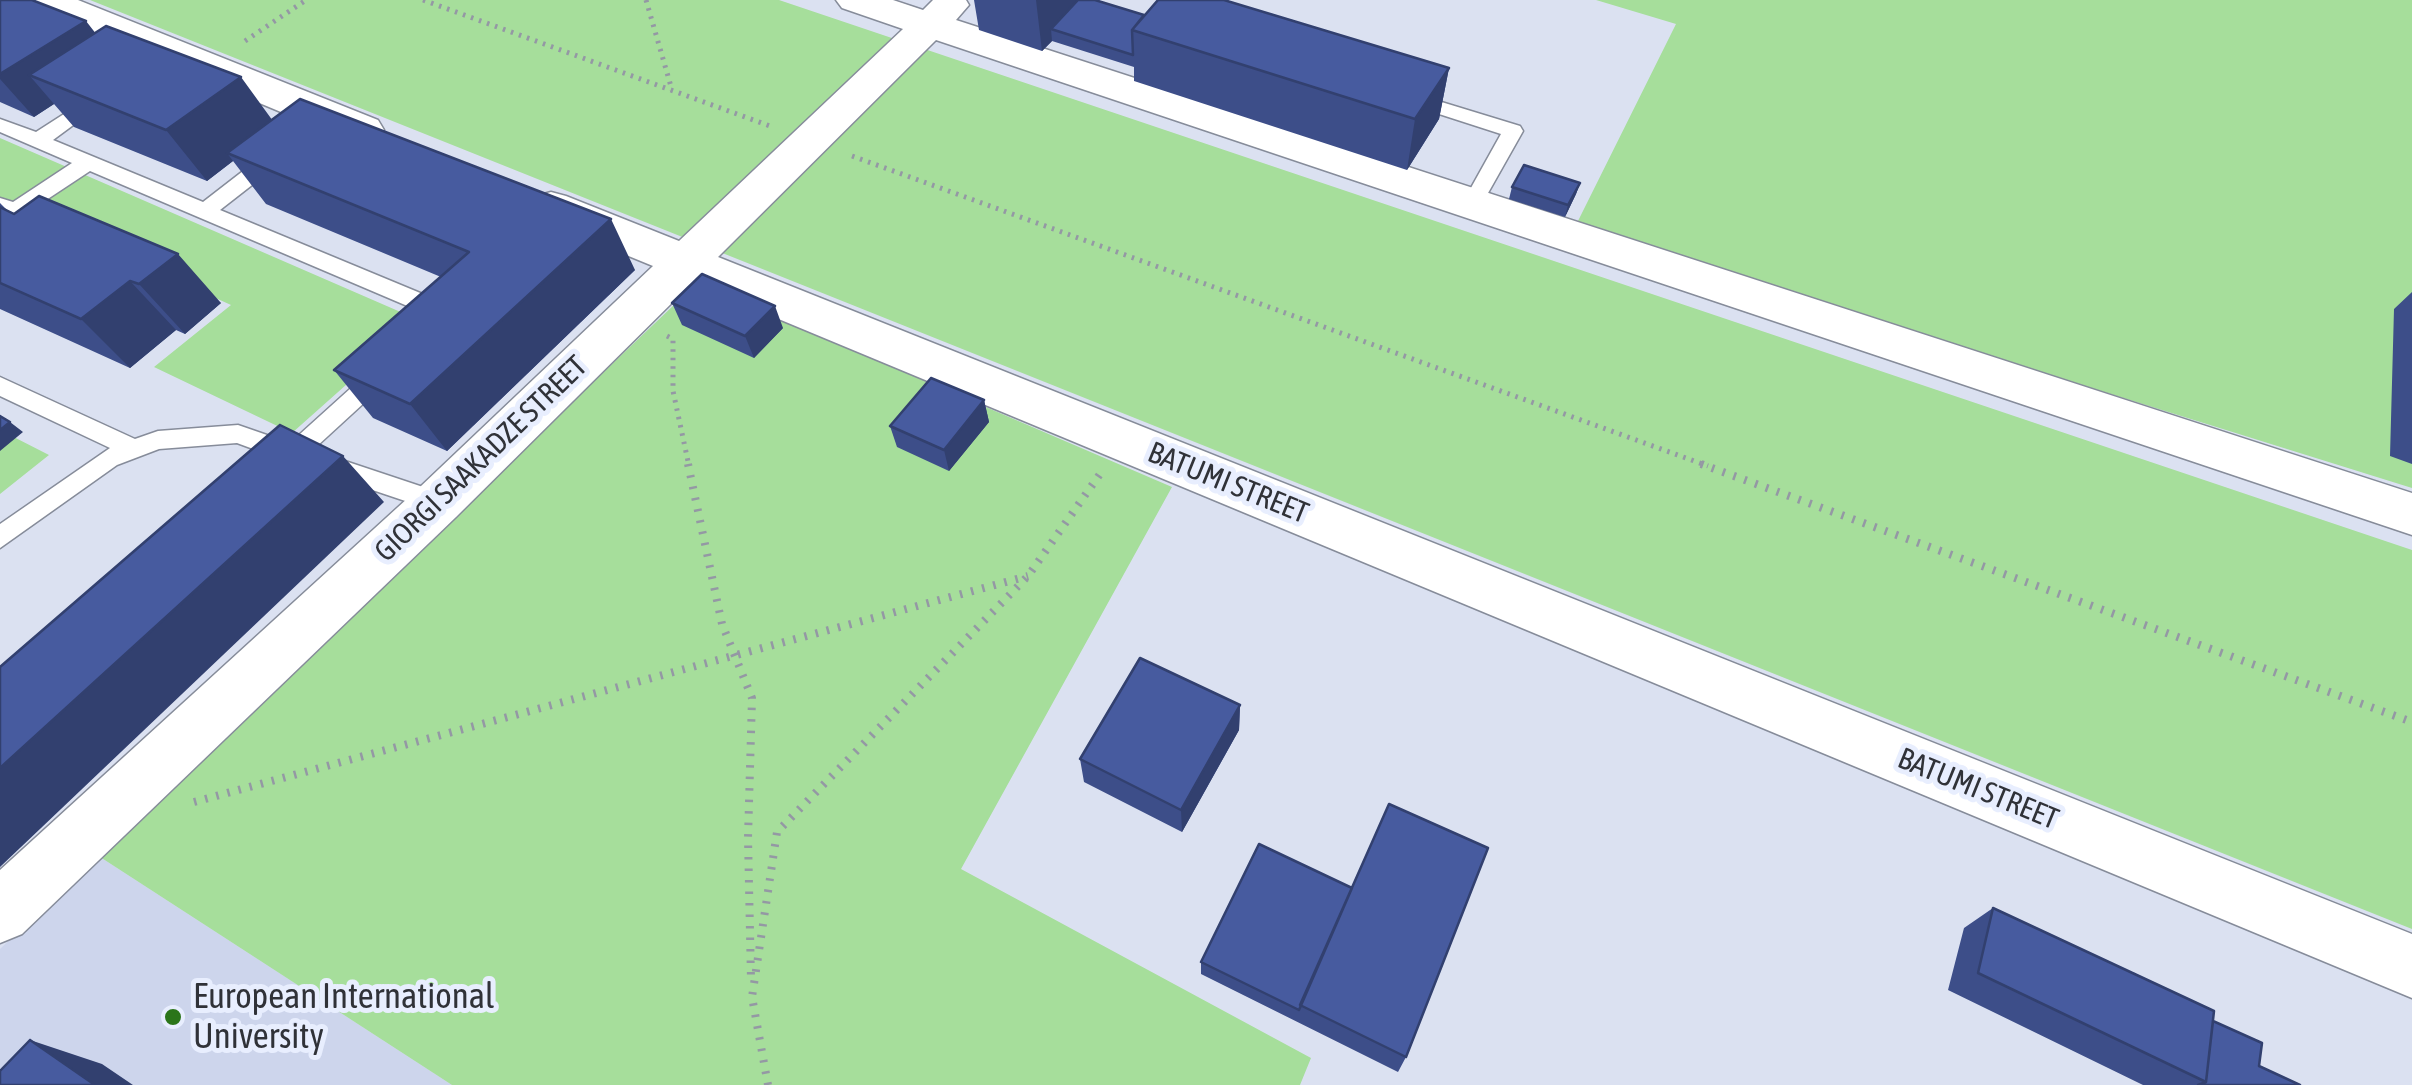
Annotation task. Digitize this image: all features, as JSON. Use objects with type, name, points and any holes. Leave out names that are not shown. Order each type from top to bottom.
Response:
[{"type":"street","points":[[45,0],[319,121],[399,145]]},
{"type":"street","points":[[855,0],[942,12],[1472,204],[2412,514]]},
{"type":"street","name":"GIORGI SAAKADZE STREET","points":[[0,912],[438,502],[942,12]]},
{"type":"street","name":"BATUMI STREET","points":[[506,188],[2412,966]]},
{"type":"lane","points":[[1388,91],[1513,131],[1472,204]]},
{"type":"lane","points":[[38,141],[101,95]]},
{"type":"lane","points":[[0,125],[448,314],[434,326]]},
{"type":"lane","points":[[205,212],[281,152]]},
{"type":"lane","points":[[0,204],[15,211],[88,162]]},
{"type":"lane","points":[[265,479],[392,364]]},
{"type":"lane","points":[[0,386],[134,449]]},
{"type":"lane","points":[[0,538],[110,458],[158,440],[238,434],[438,502]]},
{"type":"path","points":[[174,59],[306,0]]},
{"type":"path","points":[[424,0],[2412,722]]},
{"type":"path","points":[[646,0],[672,90]]},
{"type":"path","points":[[632,314],[673,339],[673,391],[722,624],[752,698],[748,838],[752,997],[768,1085]]},
{"type":"path","points":[[752,997],[777,832],[1028,576],[1124,441]]},
{"type":"path","points":[[178,806],[1028,576]]},
{"type":"shaded area","name":"European International University","points":[[97,855],[452,1085],[0,1085],[0,949]]},
{"type":"green space","points":[[90,0],[779,0],[2412,550],[2412,929]]},
{"type":"green space","points":[[1596,0],[2412,0],[2412,488],[1575,227],[1676,24]]},
{"type":"green space","points":[[0,138],[419,320],[292,433],[154,367],[231,305],[0,200]]},
{"type":"green space","points":[[697,283],[1172,487],[961,869],[1311,1058],[1300,1085],[452,1085],[97,855]]},
{"type":"green space","points":[[0,430],[49,455],[0,494]]},
{"type":"building","points":[[0,0],[32,0],[86,21],[0,74]]},
{"type":"building","points":[[1078,0],[1095,0],[1144,15],[1132,30],[1133,55],[1051,29]]},
{"type":"building","points":[[1158,0],[1224,0],[1449,68],[1415,119],[1132,30]]},
{"type":"building","points":[[106,26],[241,77],[166,130],[29,75]]},
{"type":"building","points":[[300,99],[611,219],[410,404],[334,370],[469,252],[227,153]]},
{"type":"building","points":[[1524,165],[1580,183],[1568,205],[1512,187]]},
{"type":"building","points":[[39,196],[178,254],[139,284],[130,281],[81,319],[0,283],[0,207],[14,214]]},
{"type":"building","points":[[702,274],[775,306],[745,336],[672,303]]},
{"type":"building","points":[[931,378],[984,400],[944,450],[890,426]]},
{"type":"building","points":[[0,416],[10,422],[0,430]]},
{"type":"building","points":[[280,425],[343,456],[0,768],[0,667]]},
{"type":"building","points":[[1140,658],[1240,705],[1181,810],[1080,759]]},
{"type":"building","points":[[1389,804],[1488,848],[1406,1057],[1300,1005]]},
{"type":"building","points":[[1259,844],[1352,888],[1299,1010],[1201,962]]},
{"type":"building","points":[[1993,908],[2214,1011],[2206,1082],[1978,973]]},
{"type":"building","points":[[2213,1021],[2262,1043],[2259,1066],[2300,1085],[2198,1085],[2206,1082]]},
{"type":"building","points":[[30,1040],[95,1085],[0,1085],[0,1071]]},
{"type":"place","name":"European International University","points":[[173,1017]]}]
